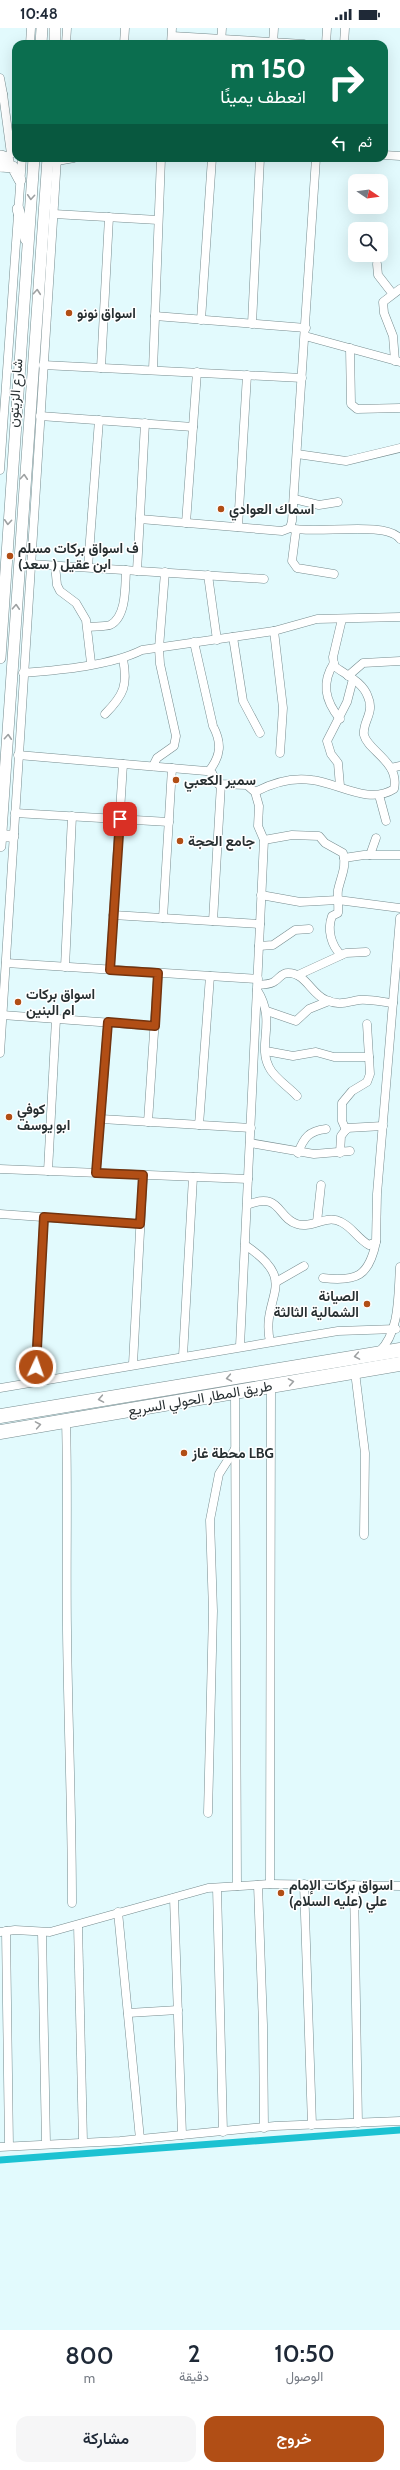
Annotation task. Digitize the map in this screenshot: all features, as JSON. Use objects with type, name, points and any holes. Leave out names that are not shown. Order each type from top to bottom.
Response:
[{"type":"highway","name":"طريق المطار الحولي السريع","points":[[0,1416],[400,1350]]},
{"type":"highway","name":"طريق المطار الحولي السريع","points":[[0,1432],[400,1364]]},
{"type":"main road","points":[[41,40],[42,28]]},
{"type":"main road","points":[[55,40],[56,28]]},
{"type":"main road","points":[[5,158],[13,167],[20,180]]},
{"type":"main road","name":"شارع الزيتون","points":[[0,658],[19,345],[28,249],[34,162]]},
{"type":"main road","name":"شارع الزيتون","points":[[0,841],[35,317],[48,230],[54,162]]},
{"type":"main road","points":[[18,209],[28,249]]},
{"type":"main road","points":[[21,316],[26,322],[30,322],[35,317]]},
{"type":"main road","points":[[19,345],[28,341],[33,345]]},
{"type":"main road","points":[[27,439],[38,440]]},
{"type":"main road","points":[[0,841],[13,836]]},
{"type":"street","points":[[30,40],[31,28]]},
{"type":"street","points":[[66,40],[67,28]]},
{"type":"street","points":[[124,40],[125,28]]},
{"type":"street","points":[[221,40],[222,28]]},
{"type":"street","points":[[273,40],[274,28]]},
{"type":"street","points":[[326,40],[327,28]]},
{"type":"street","points":[[344,40],[345,28]]},
{"type":"street","points":[[172,36],[211,40]]},
{"type":"street","points":[[0,78],[5,158]]},
{"type":"street","points":[[388,155],[400,156]]},
{"type":"street","points":[[0,470],[22,162]]},
{"type":"street","points":[[0,1053],[43,365],[48,230],[54,214],[54,162]]},
{"type":"street","points":[[153,370],[161,162]]},
{"type":"street","points":[[201,320],[212,162]]},
{"type":"street","points":[[252,324],[260,162]]},
{"type":"street","points":[[316,162],[294,499],[292,560],[297,568],[334,574]]},
{"type":"street","points":[[54,214],[158,220]]},
{"type":"street","points":[[101,368],[109,218]]},
{"type":"street","points":[[377,264],[378,275],[392,294]]},
{"type":"street","points":[[155,316],[252,324],[305,332],[350,348],[398,362],[393,336],[384,313],[383,302],[400,289]]},
{"type":"street","points":[[350,348],[351,404],[357,409],[400,408]]},
{"type":"street","points":[[43,365],[302,378]]},
{"type":"street","points":[[186,523],[197,372]]},
{"type":"street","points":[[238,527],[247,375]]},
{"type":"street","points":[[40,416],[193,427]]},
{"type":"street","points":[[88,567],[99,420]]},
{"type":"street","points":[[137,571],[145,423]]},
{"type":"street","points":[[297,454],[346,461],[400,448]]},
{"type":"street","points":[[294,499],[318,505],[338,502]]},
{"type":"street","points":[[140,519],[282,531],[293,529],[374,530],[390,532],[400,539]]},
{"type":"street","points":[[30,564],[264,579]]},
{"type":"street","points":[[55,565],[60,591],[76,603],[82,610],[88,626],[91,663]]},
{"type":"street","points":[[88,626],[109,625],[116,621],[122,607],[126,570]]},
{"type":"street","points":[[152,766],[157,758],[174,746],[176,736],[160,664],[159,648],[165,572]]},
{"type":"street","points":[[208,575],[217,640]]},
{"type":"street","points":[[23,673],[57,670],[91,663],[123,659],[142,650],[274,631],[316,619],[400,617]]},
{"type":"street","points":[[255,792],[267,786],[299,779],[340,786],[368,796],[379,795],[394,789],[396,777],[391,768],[383,755],[369,744],[365,737],[364,730],[370,708],[368,696],[351,678],[334,666],[333,657],[342,619]]},
{"type":"street","points":[[274,631],[283,708],[280,753]]},
{"type":"street","points":[[233,637],[243,701],[260,733]]},
{"type":"street","points":[[194,642],[213,726],[220,738],[217,762],[210,772]]},
{"type":"street","points":[[105,714],[120,699],[124,687],[123,659]]},
{"type":"street","points":[[340,786],[338,763],[331,754],[327,741],[330,732],[340,719],[351,678],[363,663],[400,661]]},
{"type":"street","points":[[334,663],[328,672],[325,688],[331,709],[340,719]]},
{"type":"street","points":[[18,755],[210,772]]},
{"type":"street","points":[[110,970],[123,764]]},
{"type":"street","points":[[391,768],[400,766]]},
{"type":"street","points":[[163,918],[172,768]]},
{"type":"street","points":[[210,772],[216,782],[221,784],[247,785],[255,792],[259,806],[258,826],[264,840],[240,1346]]},
{"type":"street","points":[[213,921],[221,784]]},
{"type":"street","points":[[379,795],[386,821]]},
{"type":"street","points":[[15,813],[169,822]]},
{"type":"street","points":[[65,967],[72,816]]},
{"type":"street","points":[[264,840],[292,835],[319,836],[325,843],[343,852],[344,858],[338,900],[338,913],[332,916],[330,928],[334,948],[341,955]]},
{"type":"street","points":[[370,855],[376,838]]},
{"type":"street","points":[[344,858],[370,855],[400,856]]},
{"type":"street","points":[[261,895],[300,902],[338,900],[400,908]]},
{"type":"street","points":[[113,915],[260,924]]},
{"type":"street","points":[[323,1278],[342,1280],[356,1277],[366,1269],[372,1260],[376,1242],[377,1194],[400,918]]},
{"type":"street","points":[[259,946],[273,945],[295,930],[309,929]]},
{"type":"street","points":[[6,963],[210,976],[258,985],[270,984],[284,974],[298,975],[341,955],[366,952]]},
{"type":"street","points":[[148,1122],[158,973]]},
{"type":"street","points":[[298,975],[309,984],[317,995],[329,1001],[347,1004],[360,1000],[393,1003]]},
{"type":"street","points":[[199,1125],[210,976]]},
{"type":"street","points":[[258,985],[267,1011],[266,1051],[269,1069],[296,1096]]},
{"type":"street","points":[[267,1011],[296,1021],[309,1009],[329,1001]]},
{"type":"street","points":[[2,1015],[155,1026]]},
{"type":"street","points":[[48,1171],[56,1019]]},
{"type":"street","points":[[96,1173],[108,1022]]},
{"type":"street","points":[[346,1130],[342,1122],[342,1103],[352,1091],[367,1082],[370,1074],[367,1024]]},
{"type":"street","points":[[266,1051],[293,1056],[316,1052],[334,1057],[369,1057]]},
{"type":"street","points":[[101,1119],[251,1128]]},
{"type":"street","points":[[340,1153],[341,1136],[346,1130],[362,1126],[383,1126]]},
{"type":"street","points":[[298,1153],[303,1140],[308,1133],[326,1129]]},
{"type":"street","points":[[250,1143],[298,1153],[314,1154],[350,1151]]},
{"type":"street","points":[[0,1169],[248,1179]]},
{"type":"street","points":[[133,1364],[143,1175]]},
{"type":"street","points":[[183,1356],[193,1177]]},
{"type":"street","points":[[317,1222],[321,1185]]},
{"type":"street","points":[[247,1205],[257,1200],[265,1201],[277,1206],[295,1224],[305,1225],[332,1218],[343,1222],[363,1242],[369,1245],[376,1242]]},
{"type":"street","points":[[0,1214],[140,1224]]},
{"type":"street","points":[[35,1381],[44,1217]]},
{"type":"street","points":[[245,1245],[268,1263],[274,1272],[276,1282],[267,1330],[270,1342]]},
{"type":"street","points":[[276,1282],[304,1266]]},
{"type":"street","points":[[378,1353],[398,1332],[400,1267]]},
{"type":"street","points":[[0,1388],[133,1364],[338,1331],[398,1332]]},
{"type":"street","points":[[355,1372],[366,1460],[364,1535]]},
{"type":"street","points":[[270,1884],[271,1386]]},
{"type":"street","points":[[236,1392],[237,1886]]},
{"type":"street","points":[[66,1420],[68,1518],[67,1629],[72,1816],[72,1903]]},
{"type":"street","points":[[208,1813],[213,1633],[210,1520],[219,1474],[235,1448]]},
{"type":"street","points":[[258,1884],[263,2025],[264,2128]]},
{"type":"street","points":[[9,2146],[3,1932],[50,1932],[118,1912],[217,1888],[258,1884],[400,1886]]},
{"type":"street","points":[[304,1884],[312,2125]]},
{"type":"street","points":[[354,1885],[358,2123]]},
{"type":"street","points":[[217,1888],[223,2132]]},
{"type":"street","points":[[174,1898],[182,2135]]},
{"type":"street","points":[[118,1912],[140,2139]]},
{"type":"street","points":[[78,1925],[83,2142]]},
{"type":"street","points":[[42,1932],[46,2144]]},
{"type":"street","points":[[128,2013],[178,2010]]},
{"type":"street","points":[[0,2147],[140,2139],[264,2128],[400,2120]]},
{"type":"waterway","points":[[0,2160],[400,2130]]},
{"type":"place","name":"اسواق نونو","points":[[69,313]]},
{"type":"place","name":"اسماك العوادي","points":[[221,509]]},
{"type":"place","name":"ف اسواق بركات مسلم ابن عقيل ( سعد)","points":[[10,556]]},
{"type":"place","name":"سمير الكعبي","points":[[176,780]]},
{"type":"place","name":"جامع الحجة","points":[[180,841]]},
{"type":"place","name":"اسواق بركات ام البنين","points":[[18,1002]]},
{"type":"place","name":"كوفي ابو يوسف","points":[[9,1117]]},
{"type":"place","name":"الصيانة الشمالية الثالثة","points":[[367,1304]]},
{"type":"place","name":"محطة غاز LBG","points":[[184,1453]]},
{"type":"place","name":"اسواق بركات الإمام علي (عليه السلام)","points":[[281,1893]]},
{"type":"route","points":[[36,1367],[44,1217],[140,1224],[143,1175],[96,1173],[108,1022],[155,1026],[158,973],[110,970],[120,819]]}]
